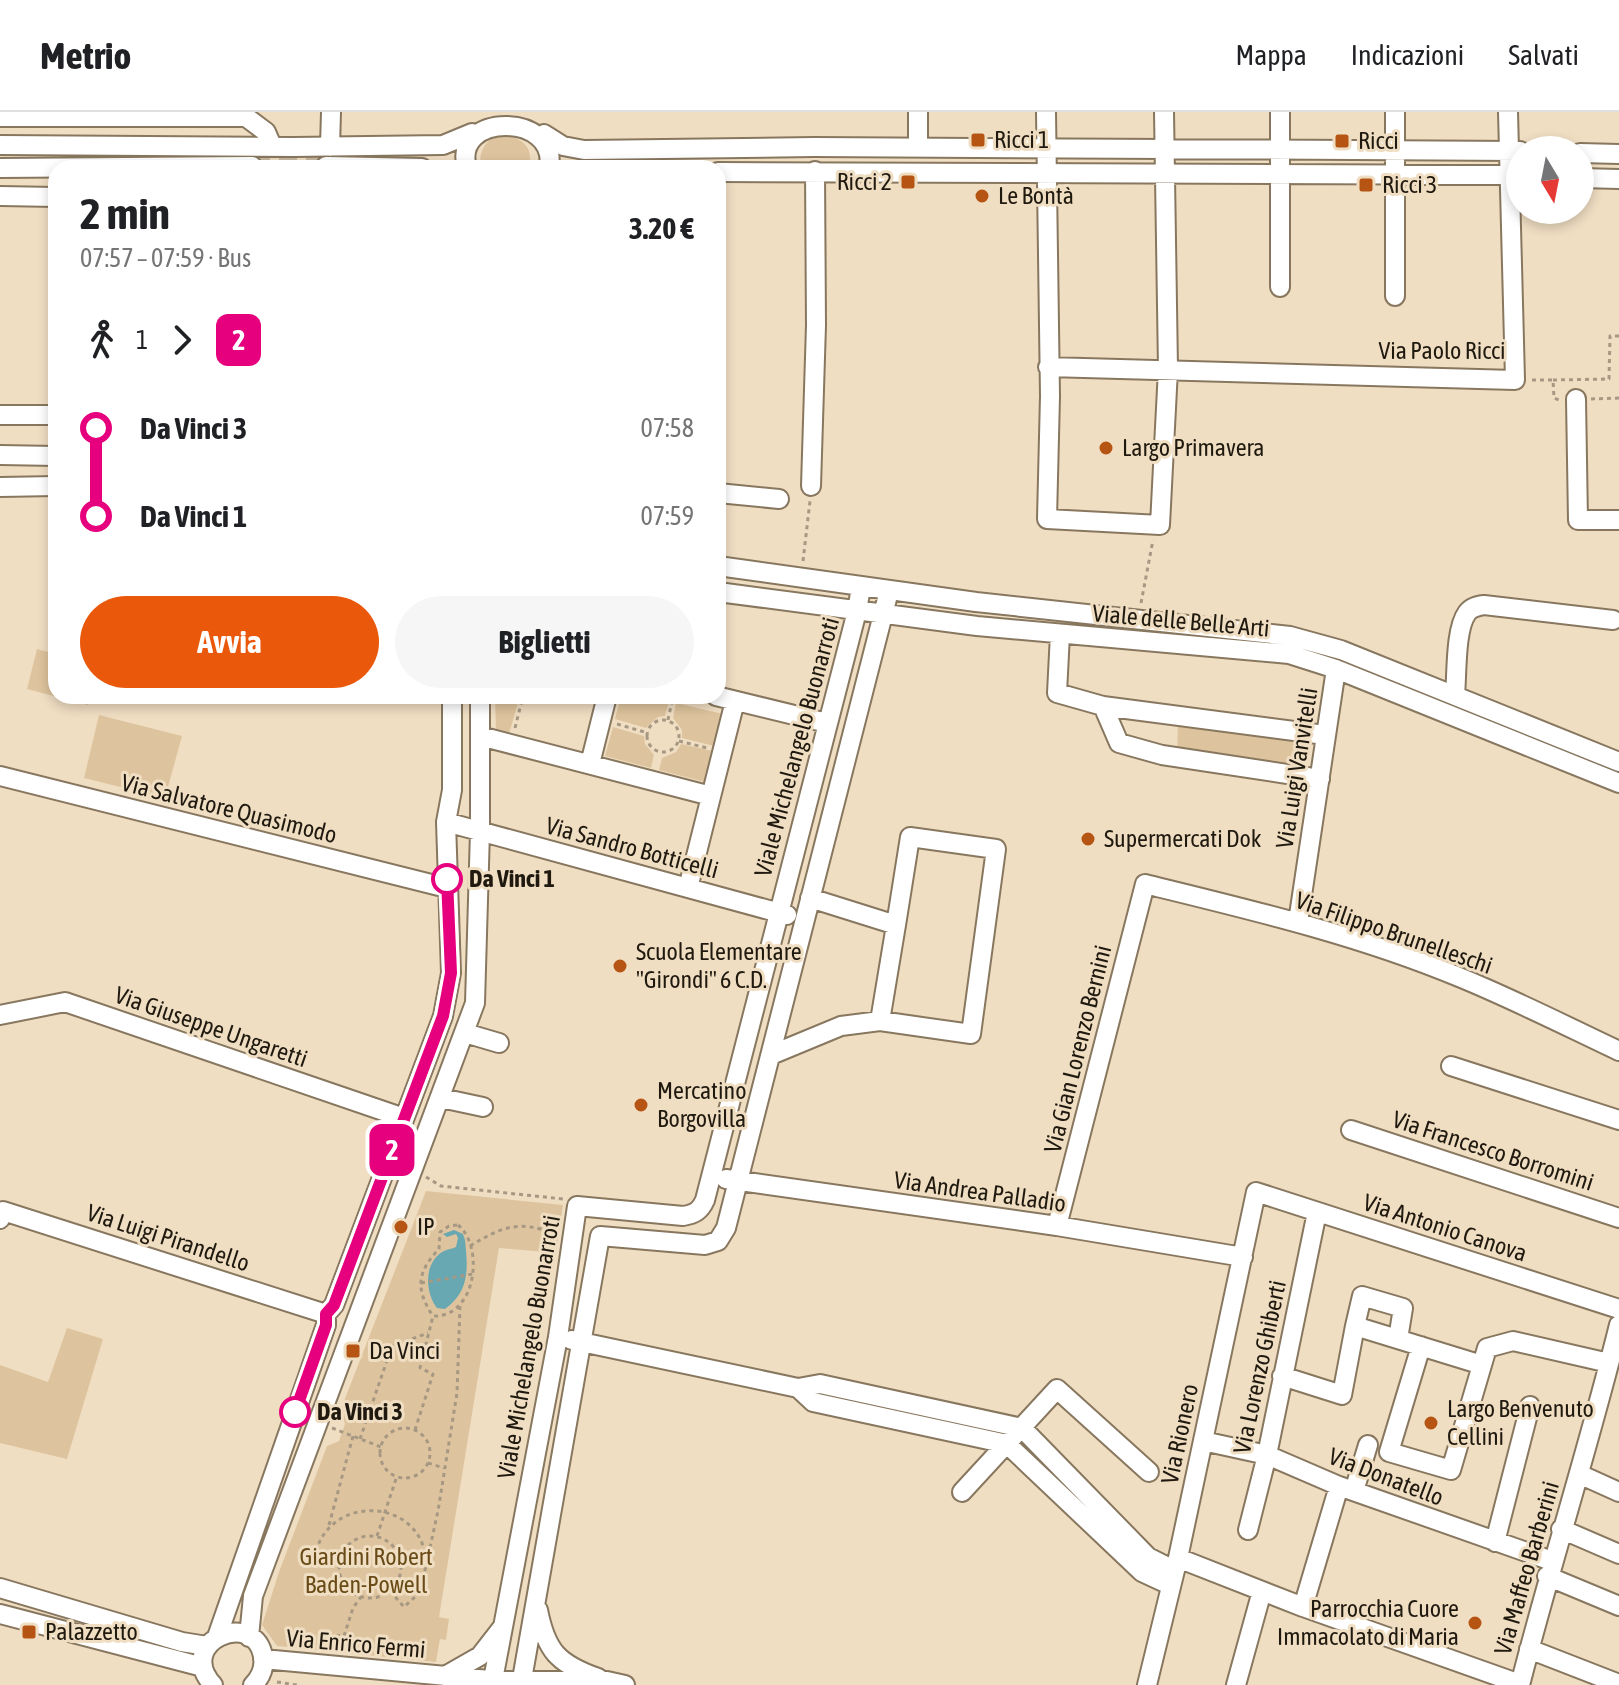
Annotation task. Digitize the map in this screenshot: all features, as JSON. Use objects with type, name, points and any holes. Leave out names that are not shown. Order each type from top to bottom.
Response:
[{"type":"street","points":[[331,112],[334,160]]},
{"type":"street","points":[[918,112],[918,147]]},
{"type":"street","points":[[1046,112],[1047,519],[1160,525],[1168,369],[1164,112]]},
{"type":"street","points":[[1280,112],[1280,287]]},
{"type":"street","points":[[1395,112],[1395,296]]},
{"type":"street","name":"Via Paolo Ricci","points":[[1508,112],[1512,136]]},
{"type":"street","points":[[0,117],[96,114],[246,117],[266,132],[272,146]]},
{"type":"street","points":[[467,160],[466,146],[472,133],[495,116],[529,119],[563,146],[584,150],[918,147],[1506,151]]},
{"type":"street","points":[[529,119],[551,156],[550,160]]},
{"type":"street","points":[[0,145],[443,145],[472,133]]},
{"type":"street","points":[[1594,153],[1619,154]]},
{"type":"street","points":[[0,168],[48,168]]},
{"type":"street","points":[[811,486],[816,325],[815,171]]},
{"type":"street","points":[[726,172],[1506,175]]},
{"type":"street","points":[[1594,178],[1619,179]]},
{"type":"street","points":[[0,196],[48,197]]},
{"type":"street","name":"Via Paolo Ricci","points":[[1048,367],[1515,380],[1514,224]]},
{"type":"street","points":[[1576,399],[1578,520],[1619,520]]},
{"type":"street","points":[[0,415],[48,415]]},
{"type":"street","points":[[0,455],[48,456]]},
{"type":"street","points":[[0,487],[48,486]]},
{"type":"street","points":[[726,494],[779,499]]},
{"type":"street","name":"Viale delle Belle Arti","points":[[726,567],[889,591],[1290,636],[1341,650],[1619,762]]},
{"type":"street","name":"Viale Michelangelo Buonarroti","points":[[492,1683],[558,1337],[577,1206],[683,1216],[694,1215],[701,1210],[861,587]]},
{"type":"street","points":[[521,1684],[600,1236],[705,1245],[718,1241],[726,1228],[889,591]]},
{"type":"street","name":"Viale delle Belle Arti","points":[[726,593],[885,616],[1289,654],[1336,669],[1619,783]]},
{"type":"street","points":[[1455,695],[1461,628],[1466,614],[1473,607],[1484,605],[1613,620]]},
{"type":"street","points":[[1060,634],[1057,693],[1103,706],[1325,735]]},
{"type":"street","name":"Via Luigi Vanvitelli","points":[[1298,922],[1336,669]]},
{"type":"street","points":[[726,699],[827,723]]},
{"type":"street","points":[[688,888],[735,701]]},
{"type":"street","points":[[0,1614],[207,1679],[212,1642],[329,1315],[443,1016],[451,973],[446,822],[452,790],[452,704]]},
{"type":"street","points":[[249,1637],[253,1596],[475,1003],[480,704]]},
{"type":"street","points":[[590,764],[605,704]]},
{"type":"street","points":[[1103,706],[1119,743],[1162,755],[1320,779]]},
{"type":"street","points":[[480,736],[711,796]]},
{"type":"street","name":"Via Salvatore Quasimodo","points":[[0,776],[447,888]]},
{"type":"street","name":"Via Sandro Botticelli","points":[[446,822],[804,920]]},
{"type":"street","points":[[771,1055],[841,1026],[880,1021],[971,1034],[996,849],[910,837],[880,1021]]},
{"type":"street","name":"Via Filippo Brunelleschi","points":[[1145,884],[1298,922],[1460,977],[1619,1051]]},
{"type":"street","name":"Via Gian Lorenzo Bernini","points":[[1057,1226],[1145,884]]},
{"type":"street","points":[[810,898],[896,925]]},
{"type":"street","name":"Via Giuseppe Ungaretti","points":[[0,1015],[65,1002],[404,1118],[413,1109],[425,1110],[430,1116],[430,1128]]},
{"type":"street","points":[[465,1033],[499,1043]]},
{"type":"street","points":[[1451,1066],[1619,1120]]},
{"type":"street","points":[[441,1098],[483,1107]]},
{"type":"street","name":"Via Francesco Borromini","points":[[1351,1130],[1619,1218]]},
{"type":"street","name":"Via Andrea Palladio","points":[[712,1175],[737,1182],[1057,1226],[1243,1257]]},
{"type":"street","name":"Via Antonio Canova","points":[[1256,1192],[1619,1309]]},
{"type":"street","name":"Via Rionero","points":[[1148,1685],[1256,1192]]},
{"type":"street","name":"Via Luigi Pirandello","points":[[0,1219],[3,1211],[329,1315]]},
{"type":"street","name":"Via Lorenzo Ghiberti","points":[[1248,1530],[1267,1455],[1317,1212]]},
{"type":"street","points":[[1282,1376],[1342,1395],[1362,1296],[1403,1308],[1398,1339]]},
{"type":"street","points":[[329,1315],[348,1304],[355,1323]]},
{"type":"street","points":[[329,1315],[337,1334],[355,1323]]},
{"type":"street","name":"Via Maffeo Barberini","points":[[1520,1685],[1561,1529],[1611,1391],[1609,1363],[1619,1325]]},
{"type":"street","points":[[1355,1326],[1482,1365]]},
{"type":"street","points":[[558,1337],[798,1388],[820,1384],[1022,1428],[1148,1557],[1174,1571]]},
{"type":"street","points":[[1421,1346],[1389,1452],[1451,1470],[1487,1348],[1513,1341],[1609,1363]]},
{"type":"street","points":[[798,1388],[813,1402],[1007,1444],[1142,1572],[1174,1571],[1262,1591],[1520,1685]]},
{"type":"street","points":[[962,1492],[1057,1389],[1149,1472]]},
{"type":"street","points":[[1495,1542],[1530,1406]]},
{"type":"street","name":"Via Donatello","points":[[1203,1441],[1267,1455],[1347,1489],[1495,1542],[1619,1606]]},
{"type":"street","points":[[1303,1607],[1347,1489],[1368,1445]]},
{"type":"street","points":[[1579,1474],[1619,1492]]},
{"type":"street","points":[[1561,1529],[1619,1554]]},
{"type":"street","points":[[0,1588],[182,1642],[212,1642],[237,1632],[249,1637],[261,1650],[261,1674],[253,1685]]},
{"type":"street","points":[[1236,1685],[1262,1591]]},
{"type":"street","name":"Via Enrico Fermi","points":[[536,1603],[544,1635],[556,1657],[581,1672],[616,1683]]},
{"type":"street","name":"Via Enrico Fermi","points":[[445,1676],[480,1656],[503,1627]]},
{"type":"street","points":[[1529,1649],[1619,1684]]},
{"type":"street","name":"Via Enrico Fermi","points":[[263,1659],[492,1683],[616,1683]]},
{"type":"path","points":[[1515,380],[1609,379],[1610,336],[1619,336]]},
{"type":"path","points":[[1553,380],[1554,398],[1558,400],[1619,398]]},
{"type":"path","points":[[801,578],[811,486]]},
{"type":"path","points":[[1139,619],[1152,542],[1160,525]]},
{"type":"path","points":[[511,744],[521,704]]},
{"type":"path","points":[[668,721],[671,704]]},
{"type":"path","points":[[601,719],[648,733]]},
{"type":"path","points":[[668,721],[678,731],[678,741],[670,750],[660,751],[650,744],[648,733],[656,723],[668,721]]},
{"type":"path","points":[[678,741],[722,751]]},
{"type":"path","points":[[413,1170],[441,1186],[566,1200],[577,1206]]},
{"type":"path","points":[[390,1591],[404,1607],[416,1596],[426,1564],[445,1468],[457,1393],[460,1306],[470,1288],[473,1274],[466,1231],[458,1225],[440,1232],[439,1249],[427,1261],[421,1283],[426,1305],[433,1316],[420,1368],[433,1374],[415,1430]]},
{"type":"path","points":[[470,1246],[504,1228],[524,1225],[572,1239]]},
{"type":"path","points":[[421,1283],[473,1274]]},
{"type":"path","points":[[433,1316],[443,1316],[460,1306]]},
{"type":"path","points":[[360,1439],[392,1346],[428,1333]]},
{"type":"path","points":[[318,1422],[381,1447]]},
{"type":"path","points":[[398,1429],[415,1430],[429,1447],[428,1463],[419,1474],[397,1477],[390,1474],[381,1462],[381,1447],[385,1439],[398,1429]]},
{"type":"path","points":[[339,1560],[316,1551],[328,1527],[353,1436]]},
{"type":"path","points":[[428,1463],[445,1468]]},
{"type":"path","points":[[377,1536],[397,1477]]},
{"type":"path","points":[[328,1527],[354,1512],[366,1509],[386,1511],[419,1535],[426,1564]]},
{"type":"path","points":[[377,1536],[394,1546],[401,1565],[400,1575],[390,1591],[381,1596],[361,1597],[353,1593],[340,1578],[339,1560],[349,1543],[358,1537],[377,1536]]},
{"type":"path","points":[[320,1635],[344,1636],[353,1608],[361,1597]]},
{"type":"green space","points":[[497,135],[518,139],[527,147],[530,160],[480,160],[483,148]]},
{"type":"green space","points":[[37,649],[48,652],[48,695],[27,689]]},
{"type":"green space","points":[[495,704],[518,704],[509,734],[496,731]]},
{"type":"green space","points":[[619,704],[668,704],[665,716],[658,717],[646,728],[615,719]]},
{"type":"green space","points":[[676,704],[723,714],[714,746],[682,738],[682,730],[673,718]]},
{"type":"green space","points":[[99,715],[182,736],[165,798],[84,778]]},
{"type":"green space","points":[[1178,722],[1305,739],[1303,770],[1177,753]]},
{"type":"green space","points":[[613,727],[644,736],[645,744],[654,755],[651,768],[605,756]]},
{"type":"green space","points":[[681,744],[713,751],[705,782],[659,770],[662,758],[676,752]]},
{"type":"green space","name":"Giardini Robert Baden-Powell","points":[[426,1191],[563,1205],[556,1253],[499,1248],[439,1617],[449,1619],[446,1640],[440,1639],[436,1662],[277,1646],[262,1625],[279,1572],[327,1446],[339,1441],[345,1424],[341,1411],[344,1401]]},
{"type":"green space","points":[[67,1328],[103,1339],[67,1459],[0,1443],[0,1365],[48,1382]]},
{"type":"water","points":[[454,1230],[463,1234],[465,1240],[466,1278],[453,1302],[445,1309],[437,1308],[428,1286],[429,1270],[437,1256],[456,1247],[456,1234],[447,1237],[443,1234]]},
{"type":"bus line","name":"2","points":[[295,1412],[326,1325],[326,1314],[334,1305],[443,1016],[451,973],[447,879]]},
{"type":"place","name":"Ricci 1","points":[[978,140]]},
{"type":"place","name":"Ricci","points":[[1342,141]]},
{"type":"place","name":"Ricci 2","points":[[908,182]]},
{"type":"place","name":"Ricci 3","points":[[1366,185]]},
{"type":"place","name":"Le Bontà","points":[[982,196]]},
{"type":"place","name":"Largo Primavera","points":[[1106,448]]},
{"type":"place","name":"Supermercati Dok","points":[[1088,839]]},
{"type":"place","name":"Da Vinci 1","points":[[447,879]]},
{"type":"place","name":"Scuola Elementare \"Girondi\" 6 C.D.","points":[[620,966]]},
{"type":"place","name":"Mercatino Borgovilla","points":[[641,1105]]},
{"type":"place","name":"IP","points":[[401,1227]]},
{"type":"place","name":"Da Vinci","points":[[353,1351]]},
{"type":"place","name":"Da Vinci 3","points":[[295,1412]]},
{"type":"place","name":"Largo Benvenuto Cellini","points":[[1431,1423]]},
{"type":"place","name":"Parrocchia Cuore Immacolato di Maria","points":[[1475,1623]]},
{"type":"place","name":"Palazzetto","points":[[29,1632]]}]
